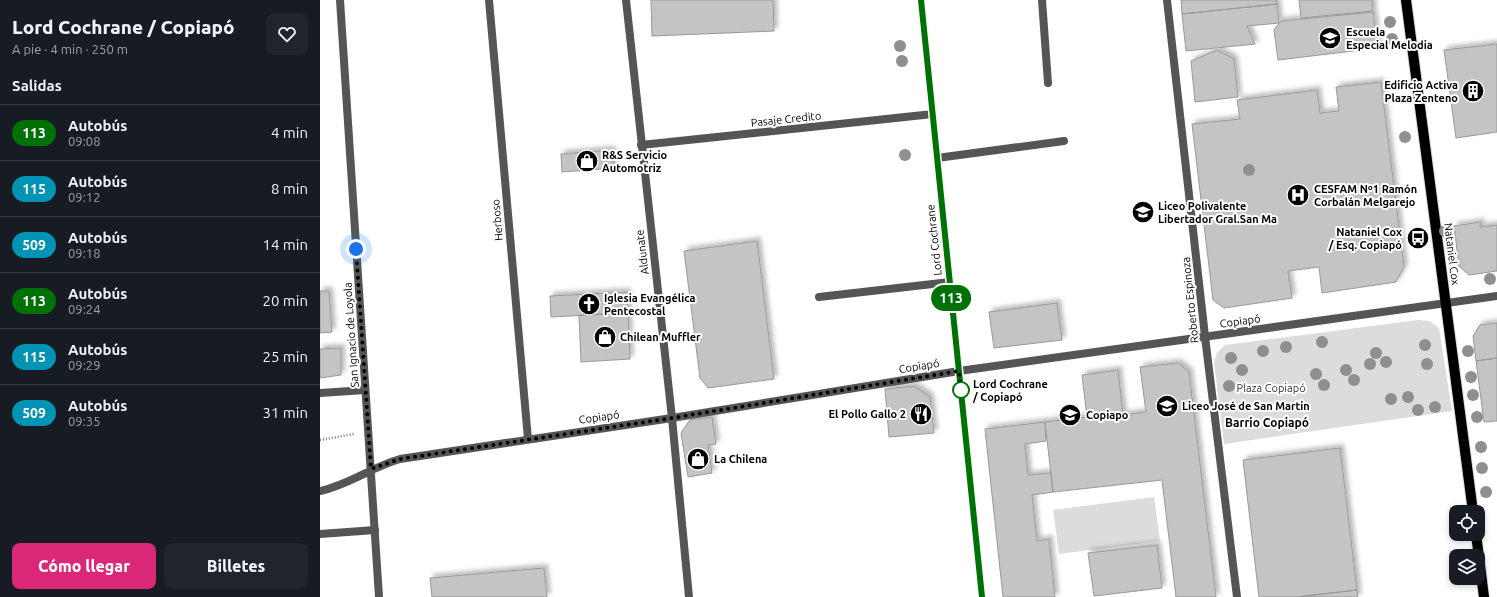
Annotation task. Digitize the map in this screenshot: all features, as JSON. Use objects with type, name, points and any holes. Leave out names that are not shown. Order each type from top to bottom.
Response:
[{"type":"main road","name":"Nataniel Cox","points":[[1406,0],[1472,505]]},
{"type":"main road","points":[[1477,541],[1484,597]]},
{"type":"street","name":"San Ignacio de Loyola","points":[[340,0],[379,597]]},
{"type":"street","name":"Herboso","points":[[489,0],[528,439]]},
{"type":"street","name":"Aldunate","points":[[626,0],[672,418],[689,597]]},
{"type":"street","name":"Lord Cochrane","points":[[921,0],[982,597]]},
{"type":"street","points":[[1042,0],[1048,83]]},
{"type":"street","name":"Roberto Espinoza","points":[[1167,0],[1205,337],[1237,597]]},
{"type":"street","name":"Pasaje Credito","points":[[641,145],[933,114]]},
{"type":"street","points":[[937,158],[1064,141]]},
{"type":"street","points":[[819,297],[950,282]]},
{"type":"street","name":"Copiapó","points":[[320,491],[344,484],[371,469],[400,459],[672,418],[959,371],[1497,296]]},
{"type":"street","points":[[320,393],[365,390]]},
{"type":"street","points":[[320,534],[375,530]]},
{"type":"path","points":[[320,440],[368,432]]},
{"type":"green space","name":"Plaza Copiapó","points":[[1418,320],[1429,321],[1439,328],[1452,411],[1224,444],[1214,362],[1217,353],[1225,345]]},
{"type":"green space","points":[[1154,497],[1160,541],[1059,554],[1053,510]]},
{"type":"building","points":[[651,0],[773,0],[774,31],[652,36]]},
{"type":"building","points":[[1181,0],[1276,0],[1277,4],[1182,14]]},
{"type":"building","points":[[1299,0],[1372,0],[1373,11],[1301,18]]},
{"type":"building","points":[[1277,4],[1279,23],[1247,26],[1255,44],[1186,51],[1182,14]]},
{"type":"building","points":[[1373,12],[1378,48],[1278,60],[1274,30],[1281,21]]},
{"type":"building","name":"Edificio Activa Plaza Zenteno","points":[[1497,44],[1497,132],[1456,138],[1444,50]]},
{"type":"building","points":[[1217,50],[1234,59],[1238,97],[1195,102],[1191,61]]},
{"type":"building","name":"CESFAM Nº1 Ramón Corbalán Melgarejo","points":[[1381,82],[1404,267],[1396,282],[1322,293],[1319,267],[1288,271],[1292,298],[1224,308],[1213,300],[1192,124],[1240,119],[1237,100],[1317,90],[1320,113],[1339,111],[1336,87]]},
{"type":"building","name":"R&S Servicio Automotriz","points":[[612,150],[614,168],[562,172],[561,154]]},
{"type":"building","points":[[1481,222],[1480,227],[1497,225],[1497,271],[1469,275],[1459,266],[1454,226]]},
{"type":"building","points":[[757,241],[774,379],[708,388],[700,378],[684,251]]},
{"type":"building","points":[[320,291],[329,291],[332,332],[320,333]]},
{"type":"building","name":"Iglesia Evangélica Pentecostal","points":[[627,292],[628,313],[551,317],[550,296]]},
{"type":"building","points":[[1057,303],[1062,340],[994,348],[989,312]]},
{"type":"building","name":"Chilean Muffler","points":[[628,313],[630,359],[581,362],[579,315]]},
{"type":"building","points":[[1497,323],[1497,358],[1476,361],[1473,336],[1480,325]]},
{"type":"building","points":[[341,348],[341,375],[320,378],[320,349]]},
{"type":"building","points":[[1497,358],[1497,421],[1484,422],[1476,361]]},
{"type":"building","points":[[1178,363],[1189,372],[1216,597],[1176,597],[1162,480],[1053,492],[1045,422],[1087,417],[1082,375],[1118,370],[1123,415],[1146,412],[1140,367]]},
{"type":"building","points":[[914,386],[930,397],[934,433],[889,437],[885,389]]},
{"type":"building","name":"La Chilena","points":[[712,417],[716,444],[708,445],[712,473],[688,477],[681,433],[690,420]]},
{"type":"building","points":[[1045,422],[1046,441],[1025,444],[1028,475],[1051,473],[1053,492],[1032,495],[1037,541],[1049,539],[1055,597],[1003,597],[985,429]]},
{"type":"building","points":[[1340,448],[1357,590],[1296,597],[1259,597],[1243,460]]},
{"type":"building","points":[[1157,545],[1162,588],[1094,596],[1088,553]]},
{"type":"building","points":[[544,568],[547,597],[432,597],[430,578]]},
{"type":"building","points":[[1357,590],[1358,597],[1296,597]]},
{"type":"bus line","name":"113","points":[[921,0],[982,597]]},
{"type":"place","name":"Escuela Especial Melodia","points":[[1330,38]]},
{"type":"place","name":"Edificio Activa Plaza Zenteno","points":[[1473,91]]},
{"type":"place","name":"R&S Servicio Automotriz","points":[[587,161]]},
{"type":"place","name":"CESFAM Nº1 Ramón Corbalán Melgarejo","points":[[1298,195]]},
{"type":"place","name":"Liceo Polivalente Libertador Gral.San Ma","points":[[1143,212]]},
{"type":"place","name":"Nataniel Cox / Esq. Copiapó","points":[[1418,238]]},
{"type":"place","name":"Iglesia Evangélica Pentecostal","points":[[589,304]]},
{"type":"place","name":"Chilean Muffler","points":[[605,337]]},
{"type":"place","name":"Lord Cochrane / Copiapó","points":[[961,390]]},
{"type":"place","name":"Liceo José de San Martin","points":[[1167,406]]},
{"type":"place","name":"El Pollo Gallo 2","points":[[921,414]]},
{"type":"place","name":"Copiapo","points":[[1070,415]]},
{"type":"place","name":"La Chilena","points":[[698,459]]},
{"type":"district","name":"Barrio Copiapó","points":[[1267,422]]},
{"type":"route","points":[[356,249],[371,469],[400,459],[672,418],[959,371],[961,393],[961,390]]}]
